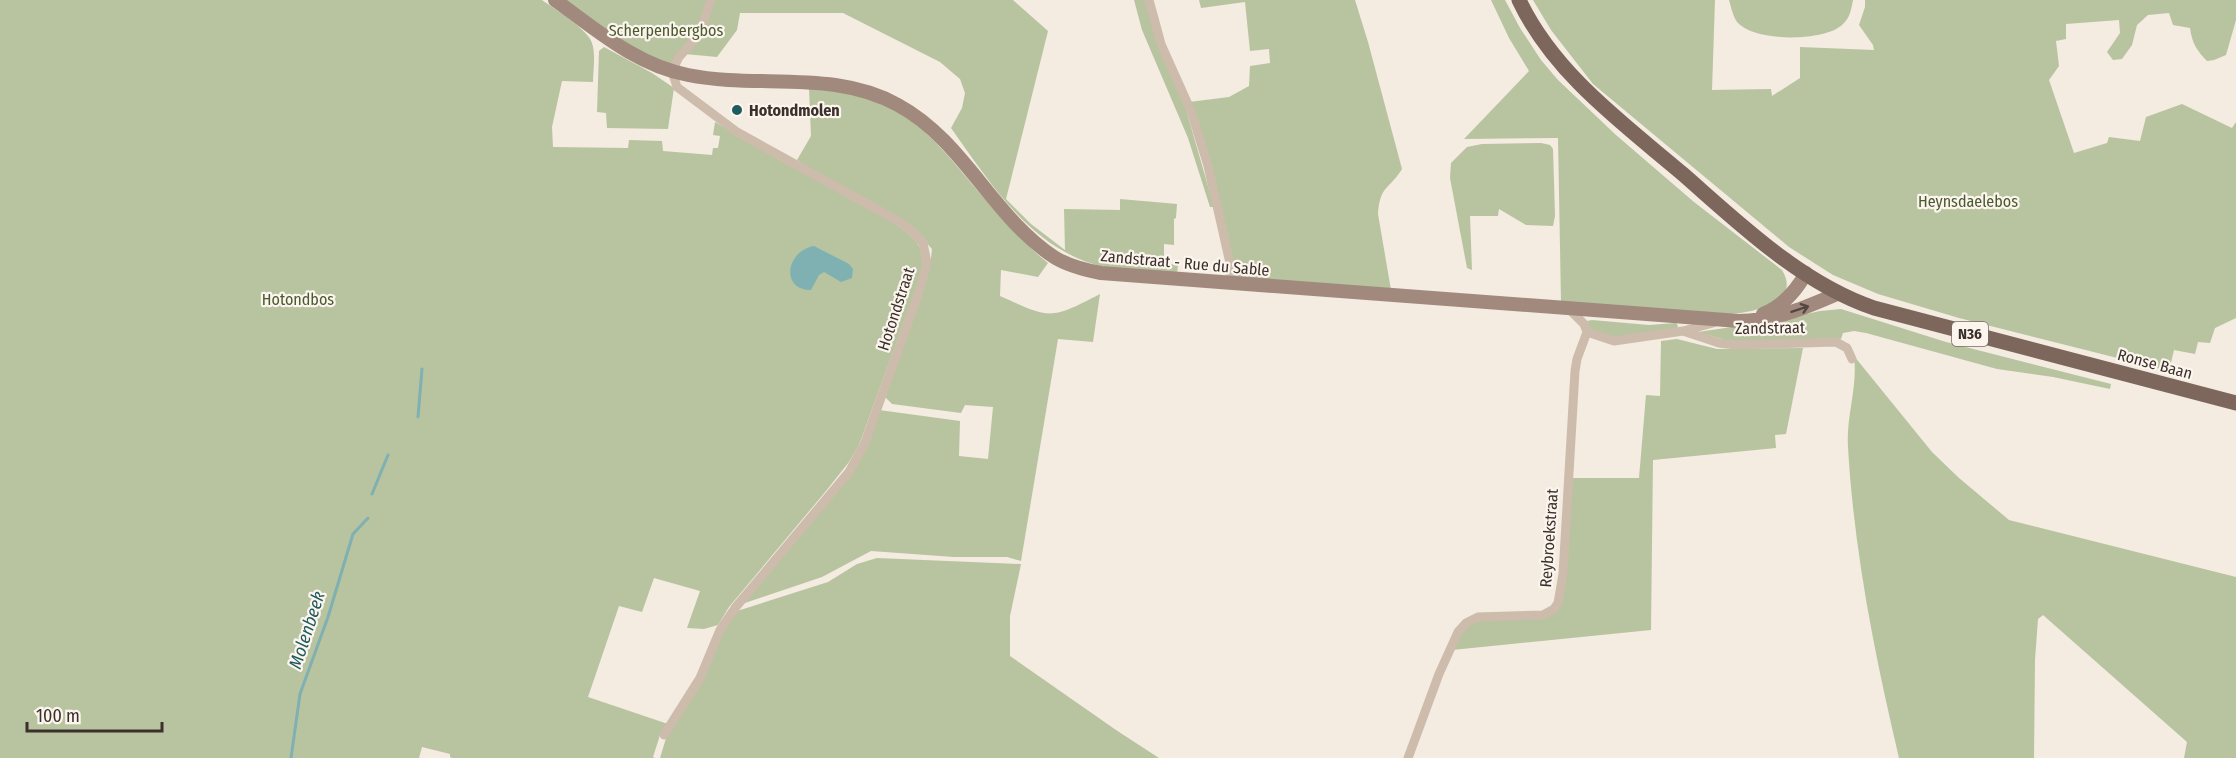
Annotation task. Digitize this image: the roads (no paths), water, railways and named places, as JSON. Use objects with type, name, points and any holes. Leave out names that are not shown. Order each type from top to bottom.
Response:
[{"type":"main road","name":"Zandstraat - Rue du Sable","points":[[555,0],[635,56],[717,79],[820,83],[843,86],[877,95],[915,115],[939,134],[1009,216],[1054,256],[1071,265],[1108,274],[1570,310],[1754,321],[1772,318],[1808,306],[1839,292]]},
{"type":"main road","name":"N36","points":[[1519,0],[1539,34],[1589,95],[1782,257],[1839,292]]},
{"type":"main road","name":"Zandstraat - Rue du Sable","points":[[1723,320],[1761,315],[1771,311],[1798,288],[1806,273]]},
{"type":"main road","name":"Ronse Baan","points":[[1839,292],[1874,308],[2236,403]]},
{"type":"street","points":[[674,67],[699,35],[711,0]]},
{"type":"street","points":[[1149,0],[1161,44],[1191,111],[1208,166],[1230,263],[1230,284]]},
{"type":"street","name":"Hotondstraat","points":[[664,735],[700,678],[720,630],[735,608],[849,472],[864,445],[922,285],[927,263],[923,243],[914,232],[900,222],[737,132],[678,87],[674,67]]},
{"type":"street","points":[[1570,310],[1584,324],[1587,333]]},
{"type":"street","name":"Zandstraat","points":[[1587,333],[1614,341],[1683,331],[1723,320]]},
{"type":"street","name":"Zandstraat","points":[[1683,331],[1719,343],[1736,345],[1836,342],[1847,348],[1852,359]]},
{"type":"street","name":"Reybroekstraat","points":[[1408,758],[1438,674],[1458,632],[1466,623],[1478,617],[1543,615],[1554,609],[1558,603],[1562,580],[1575,371],[1587,333]]},
{"type":"water","points":[[814,246],[849,264],[853,269],[852,278],[841,282],[824,272],[819,275],[811,290],[794,284],[790,270],[793,262],[797,255]]},
{"type":"waterway","name":"Molenbeek","points":[[418,417],[422,369]]},
{"type":"waterway","name":"Molenbeek","points":[[372,494],[388,455]]},
{"type":"waterway","name":"Molenbeek","points":[[291,758],[300,694],[328,617],[353,534],[368,518]]},
{"type":"place","name":"Hotondmolen","points":[[737,110]]},
{"type":"park label","name":"Scherpenbergbos","points":[[666,30]]},
{"type":"park label","name":"Heynsdaelebos","points":[[1968,201]]},
{"type":"park label","name":"Hotondbos","points":[[298,299]]}]
